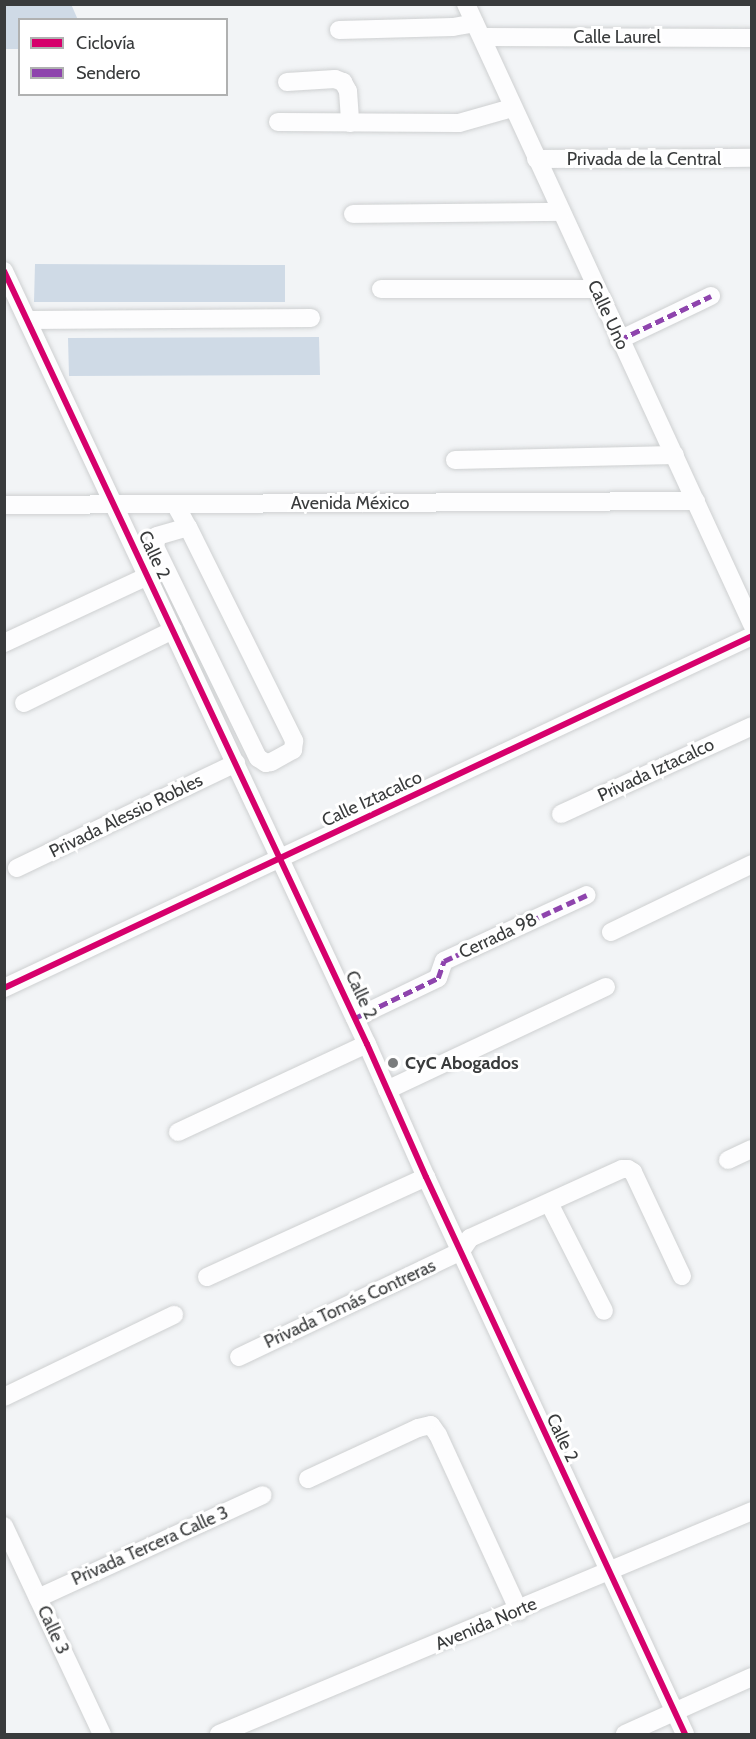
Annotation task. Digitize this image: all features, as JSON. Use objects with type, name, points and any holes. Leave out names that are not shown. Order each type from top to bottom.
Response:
[{"type":"street","name":"Calle Uno","points":[[466,4],[595,289],[675,455],[752,624]]},
{"type":"street","name":"Calle Laurel","points":[[339,30],[453,27],[478,30],[752,38]]},
{"type":"street","points":[[287,82],[335,79],[344,82],[348,91],[350,123]]},
{"type":"street","points":[[278,122],[459,123],[512,108]]},
{"type":"street","name":"Privada de la Central","points":[[536,159],[752,158]]},
{"type":"street","points":[[352,214],[561,212]]},
{"type":"street","name":"Calle 2","points":[[4,271],[355,1018],[608,1573],[685,1734]]},
{"type":"street","points":[[381,290],[595,289]]},
{"type":"street","points":[[620,340],[711,296]]},
{"type":"street","points":[[28,320],[311,318]]},
{"type":"street","points":[[455,460],[675,455]]},
{"type":"street","name":"Avenida México","points":[[4,505],[696,501]]},
{"type":"street","points":[[175,504],[188,527],[295,746],[289,754],[266,763],[258,758],[155,547],[157,536],[188,527]]},
{"type":"street","points":[[4,643],[148,576]]},
{"type":"street","points":[[24,703],[173,630]]},
{"type":"street","name":"Calle Iztacalco","points":[[4,988],[752,636]]},
{"type":"street","name":"Privada Iztacalco","points":[[561,814],[752,726]]},
{"type":"street","points":[[226,743],[246,732]]},
{"type":"street","name":"Privada Alessio Robles","points":[[17,868],[236,764]]},
{"type":"street","points":[[611,932],[752,864]]},
{"type":"street","name":"Cerrada 98","points":[[355,1018],[438,978],[444,961],[587,895]]},
{"type":"street","points":[[387,1090],[606,987]]},
{"type":"street","points":[[178,1132],[367,1044]]},
{"type":"street","points":[[728,1160],[752,1149]]},
{"type":"street","name":"Privada Tomás Contreras","points":[[239,1357],[461,1251],[470,1238],[616,1171],[628,1169],[633,1172],[682,1276]]},
{"type":"street","points":[[207,1277],[426,1177]]},
{"type":"street","points":[[549,1203],[604,1311]]},
{"type":"street","points":[[4,1397],[174,1315]]},
{"type":"street","points":[[308,1479],[418,1428],[431,1425],[438,1435],[519,1611]]},
{"type":"street","name":"Privada Tercera Calle 3","points":[[38,1598],[263,1495]]},
{"type":"street","name":"Avenida Norte","points":[[219,1734],[519,1611],[752,1511]]},
{"type":"street","name":"Calle 3","points":[[4,1526],[102,1734]]},
{"type":"street","points":[[625,1734],[752,1677]]},
{"type":"building","points":[[4,4],[71,4],[77,18],[18,18],[18,49],[4,49]]},
{"type":"building","points":[[35,264],[285,265],[285,302],[34,302]]},
{"type":"building","points":[[319,337],[320,375],[69,376],[68,338]]},
{"type":"marked path","points":[[619,340],[711,296]]},
{"type":"marked path","points":[[355,1018],[438,978],[444,961],[587,895]]},
{"type":"cycle path","points":[[4,271],[367,1044],[426,1177],[685,1734]]},
{"type":"cycle path","points":[[4,988],[752,636]]},
{"type":"place","name":"CyC Abogados","points":[[393,1063]]}]
